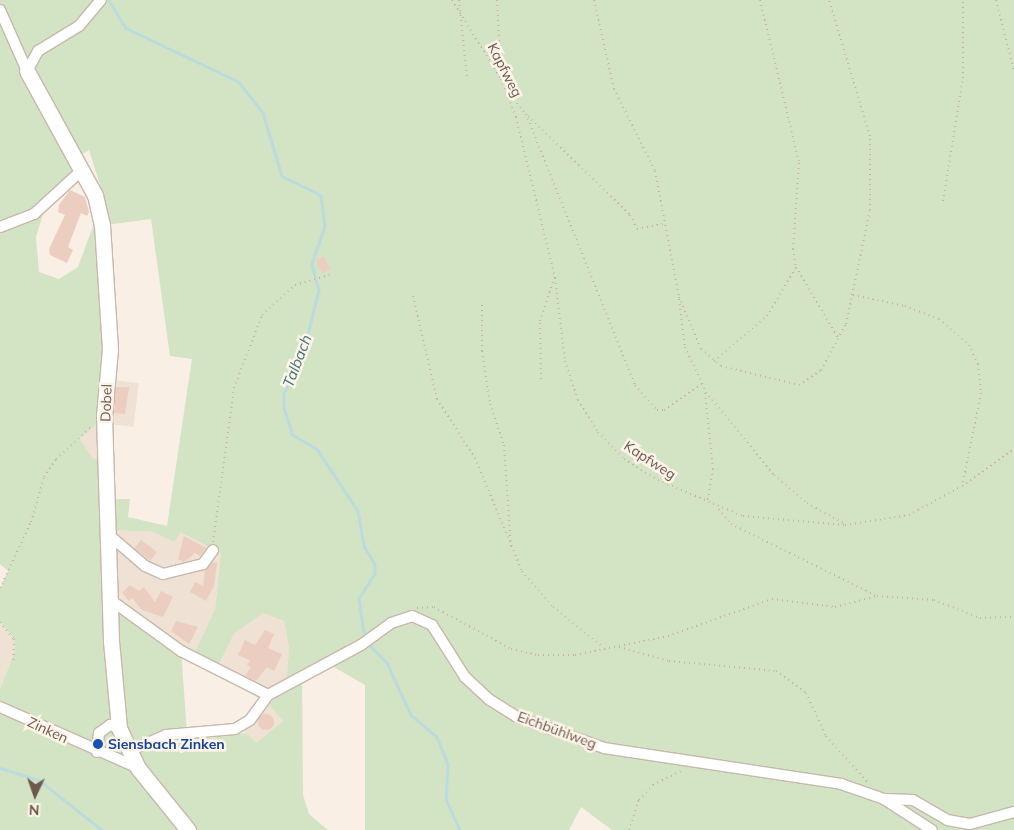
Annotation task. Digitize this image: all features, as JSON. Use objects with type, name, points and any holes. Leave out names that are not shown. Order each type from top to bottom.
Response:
[{"type":"street","points":[[27,71],[38,51],[79,26],[101,0]]},
{"type":"street","name":"Dobel","points":[[0,10],[27,71],[96,195],[102,225],[110,349],[104,416],[119,728],[138,768],[188,830]]},
{"type":"street","points":[[16,44],[38,51]]},
{"type":"street","points":[[0,227],[34,214],[81,171]]},
{"type":"street","points":[[109,535],[145,566],[163,574],[203,564],[213,550]]},
{"type":"street","points":[[112,601],[181,651],[268,696]]},
{"type":"street","points":[[130,750],[166,735],[235,729],[250,720],[268,696],[366,642],[405,616]]},
{"type":"street","name":"Eichbühlweg","points":[[405,616],[427,620],[465,677],[517,717],[604,748],[841,784],[884,799],[913,800],[947,820],[970,824],[1014,812]]},
{"type":"street","name":"Zinken","points":[[0,707],[97,752],[138,768]]},
{"type":"street","points":[[97,752],[99,732],[110,725],[119,728]]},
{"type":"street","points":[[884,799],[906,816],[932,830]]},
{"type":"street","points":[[906,816],[913,800]]},
{"type":"path","name":"Kapfweg","points":[[452,0],[460,8],[506,88],[555,278],[565,361],[578,400],[598,432],[624,458],[718,509],[743,516],[845,525],[894,520],[962,486],[1014,449]]},
{"type":"path","points":[[459,0],[467,77]]},
{"type":"path","points":[[497,0],[501,79]]},
{"type":"path","points":[[594,0],[614,89],[655,171],[663,224],[679,298],[685,347],[702,384],[706,392],[774,475],[807,503],[845,525]]},
{"type":"path","points":[[760,0],[799,163],[792,249],[796,267],[838,339]]},
{"type":"path","points":[[679,298],[701,349],[714,361],[740,373],[799,385],[821,370],[838,339],[853,295],[870,210],[870,136],[829,0]]},
{"type":"path","points":[[943,202],[963,78],[963,0]]},
{"type":"path","points":[[996,0],[1014,71]]},
{"type":"path","points":[[506,88],[526,114],[630,215],[637,229],[663,224]]},
{"type":"path","points":[[526,114],[634,385],[658,410],[664,410],[702,384]]},
{"type":"path","points":[[714,361],[768,316],[796,267]]},
{"type":"path","points":[[213,550],[237,378],[268,305],[295,285],[330,274]]},
{"type":"path","points":[[541,379],[540,321],[555,278]]},
{"type":"path","points":[[853,295],[905,306],[939,319],[969,344],[978,364],[980,393],[962,486]]},
{"type":"path","points":[[413,296],[437,399],[475,458],[522,571],[553,607],[604,648]]},
{"type":"path","points":[[482,305],[482,351],[490,404],[504,445],[512,548]]},
{"type":"path","points":[[706,392],[702,396],[713,469],[707,502]]},
{"type":"path","points":[[0,588],[56,459],[104,416]]},
{"type":"path","points":[[718,509],[731,524],[877,596]]},
{"type":"path","points":[[405,616],[417,608],[434,607],[511,649],[538,655],[576,655],[668,636],[764,601],[835,607],[877,596],[934,600],[980,618],[1014,617]]},
{"type":"path","points":[[0,622],[14,639],[13,664]]},
{"type":"path","points":[[617,646],[669,661],[776,671],[789,678],[806,693],[839,755],[884,799]]},
{"type":"path","points":[[629,830],[639,800],[653,785],[684,769]]},
{"type":"shaded area","points":[[113,380],[139,383],[133,427],[108,424]]},
{"type":"shaded area","points":[[103,417],[105,457],[93,459],[80,439]]},
{"type":"shaded area","points":[[108,530],[153,532],[174,542],[181,533],[221,553],[215,609],[193,656],[112,601]]},
{"type":"shaded area","points":[[263,612],[284,621],[289,649],[286,685],[268,695],[218,666],[234,634]]},
{"type":"shaded area","points":[[0,622],[14,639],[15,651],[0,689]]},
{"type":"shaded area","points":[[265,700],[283,721],[255,744],[240,726]]},
{"type":"green space","points":[[0,0],[1014,0],[1014,830],[612,830],[581,807],[569,830],[365,830],[365,685],[327,663],[302,677],[303,795],[309,814],[328,830],[0,830],[0,689],[15,651],[14,639],[0,622],[0,588],[8,571],[0,564]],"holes":[[[89,150],[101,188],[92,191],[99,210],[78,267],[59,279],[39,272],[36,237],[48,198],[59,183],[81,167],[76,158]],[[151,219],[170,356],[192,359],[167,526],[128,517],[130,499],[110,499],[106,225]],[[103,418],[105,457],[93,459],[80,439]],[[109,530],[153,532],[174,542],[181,533],[221,553],[215,609],[193,656],[218,666],[234,634],[263,613],[284,621],[289,649],[286,685],[265,700],[283,721],[256,743],[246,733],[168,744],[166,735],[187,732],[181,651],[112,601]]]},
{"type":"building","points":[[70,190],[85,197],[89,212],[87,216],[81,213],[68,247],[73,250],[67,263],[50,255],[49,249],[65,215],[58,212],[59,205]]},
{"type":"building","points":[[324,256],[330,270],[322,273],[316,260]]},
{"type":"building","points":[[116,387],[129,387],[125,414],[114,413]]},
{"type":"building","points":[[184,536],[206,548],[200,556],[195,553],[184,562],[178,559]]},
{"type":"building","points":[[141,540],[157,552],[150,561],[134,549]]},
{"type":"building","points":[[213,562],[217,563],[214,586],[206,601],[190,592],[195,582],[203,586],[205,570]]},
{"type":"building","points":[[130,585],[139,591],[144,587],[155,602],[161,591],[173,597],[163,617],[142,610],[132,598],[129,601],[122,593]]},
{"type":"building","points":[[176,621],[198,627],[189,644],[171,631]]},
{"type":"building","points":[[265,630],[274,634],[268,648],[282,654],[274,671],[267,667],[256,681],[245,676],[251,667],[247,665],[250,660],[238,655],[245,640],[255,645]]},
{"type":"building","points":[[266,714],[272,716],[274,722],[272,728],[266,730],[260,728],[258,722],[260,716]]},
{"type":"waterway","name":"Talbach","points":[[109,0],[126,28],[239,82],[263,113],[282,176],[321,195],[325,226],[312,264],[319,290],[305,347],[284,394],[284,408],[293,435],[317,449],[358,511],[364,546],[375,564],[375,574],[359,599],[365,639]]},
{"type":"waterway","name":"Talbach","points":[[368,643],[387,663],[411,715],[437,737],[448,764],[446,799],[460,830]]},
{"type":"waterway","points":[[0,768],[39,780],[102,830]]},
{"type":"place","name":"Siensbach Zinken","points":[[98,744]]}]
